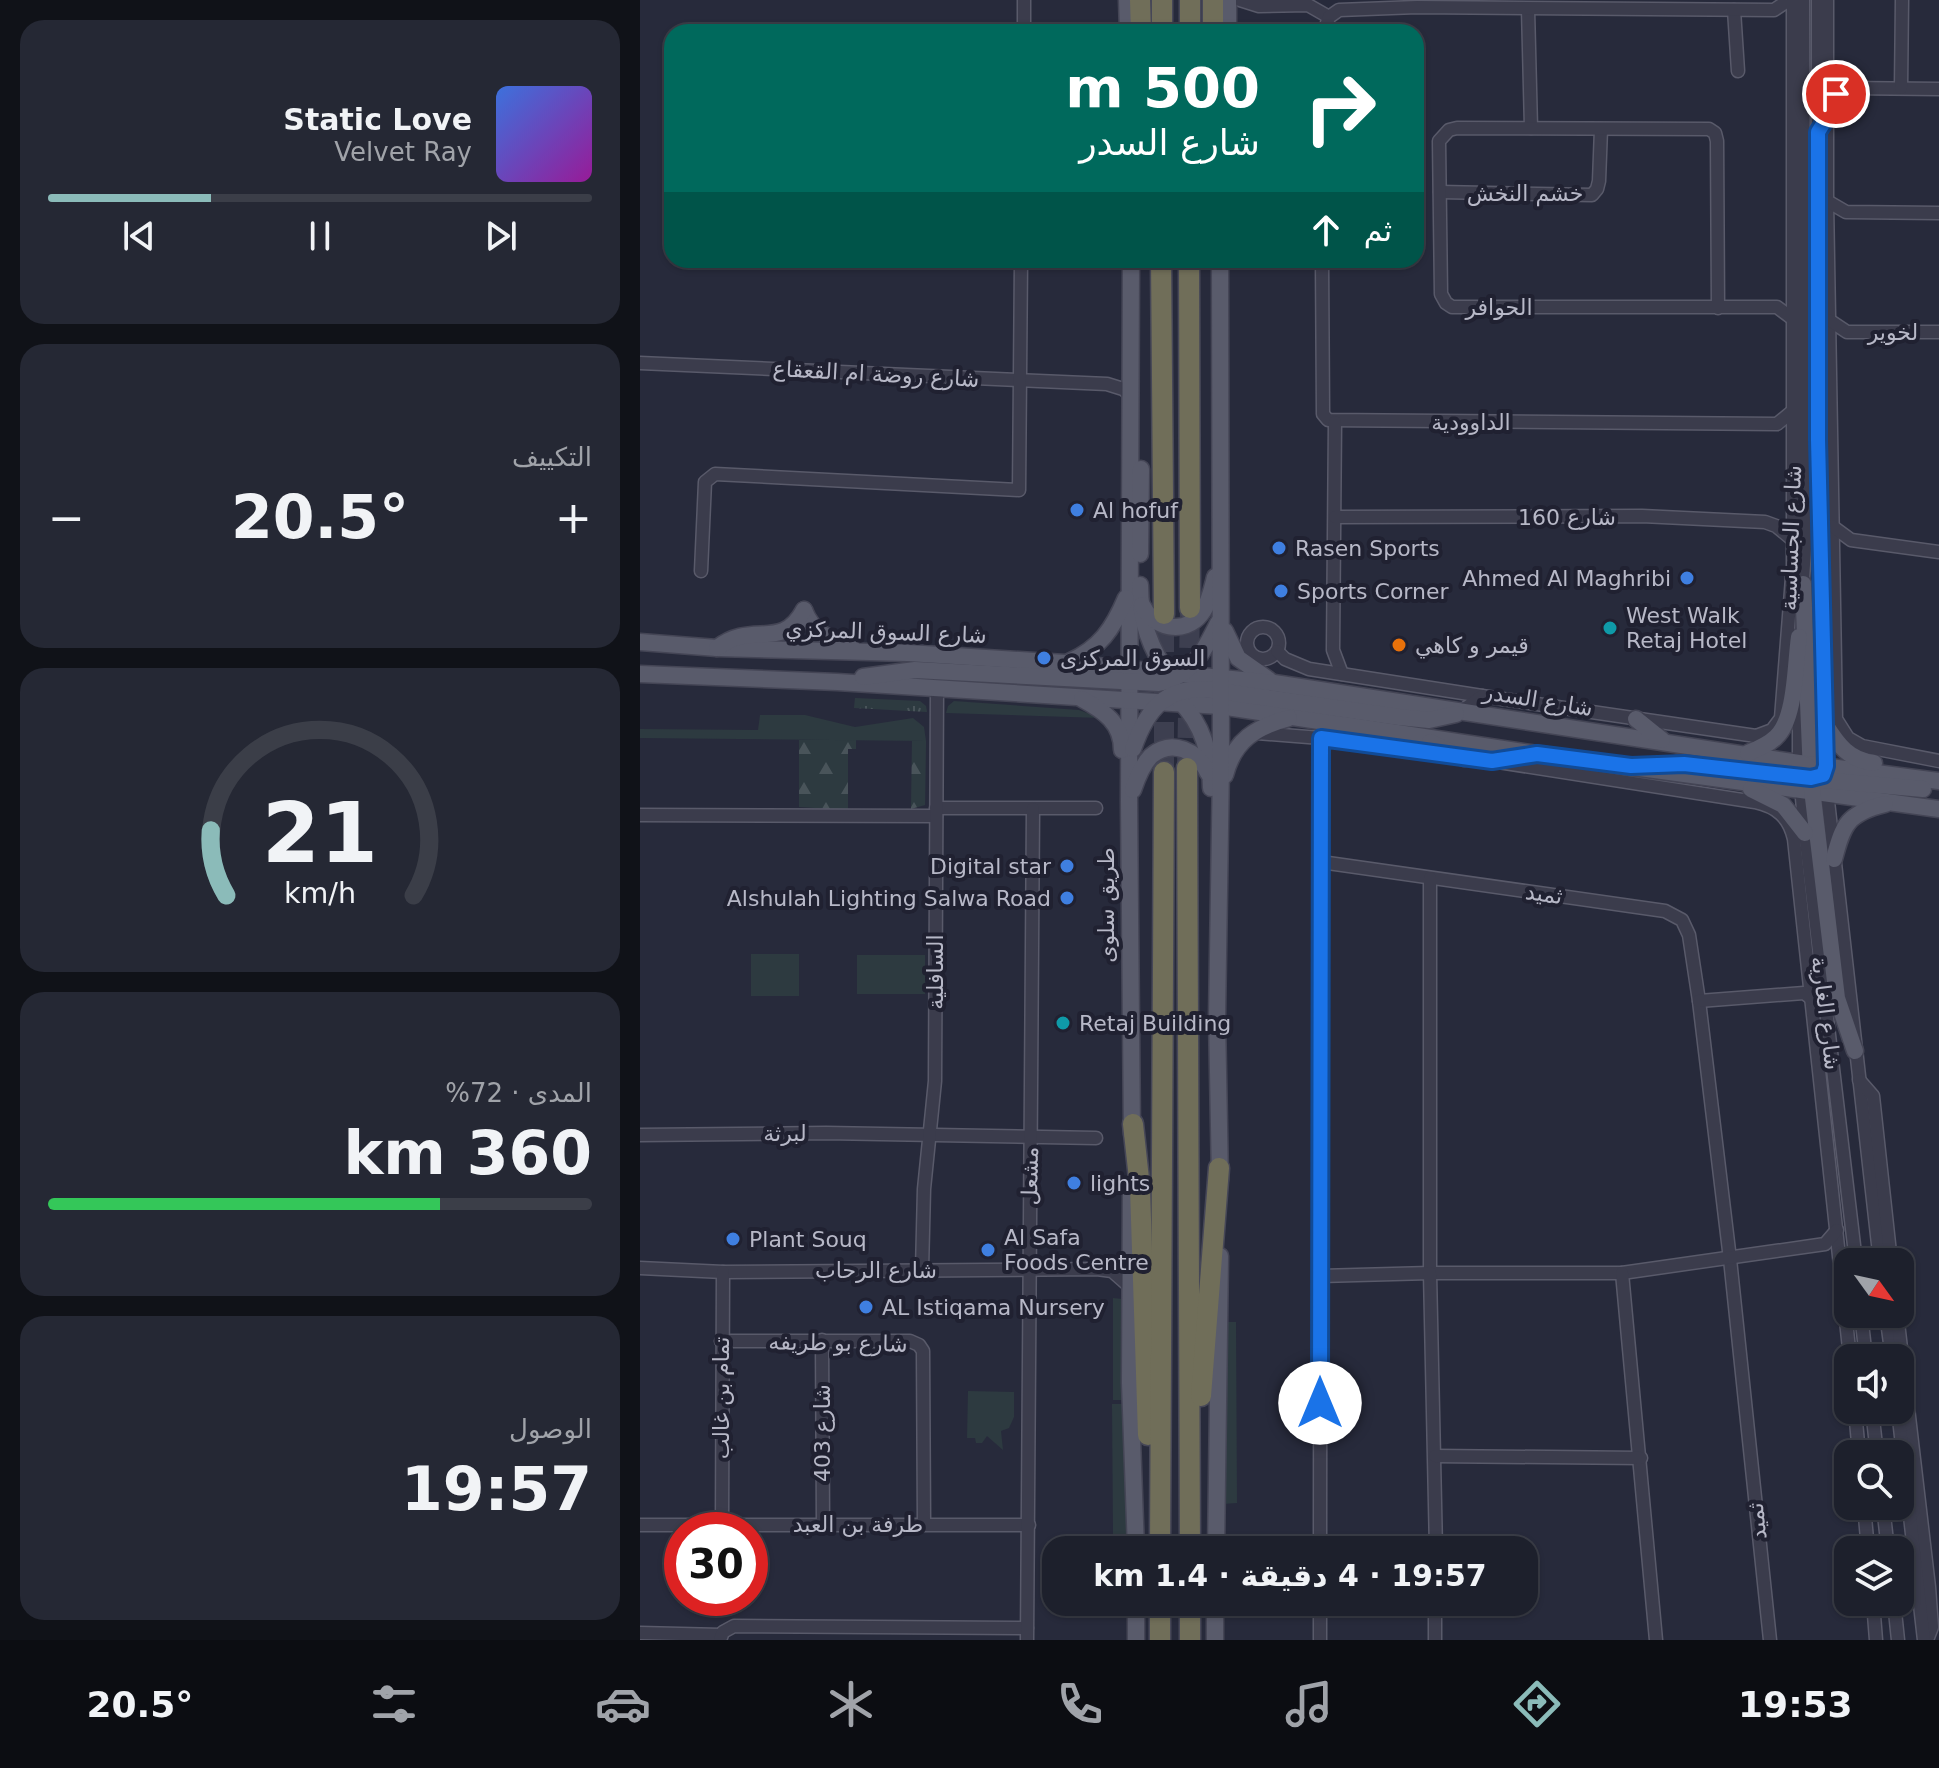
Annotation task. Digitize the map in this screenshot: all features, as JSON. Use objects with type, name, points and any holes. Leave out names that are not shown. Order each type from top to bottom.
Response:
[{"type":"highway","points":[[1140,0],[1141,24]]},
{"type":"highway","points":[[1162,0],[1162,24]]},
{"type":"highway","points":[[1190,0],[1190,24]]},
{"type":"highway","points":[[1151,268],[1161,328]]},
{"type":"highway","points":[[1161,268],[1164,614]]},
{"type":"highway","points":[[1189,268],[1190,608]]},
{"type":"highway","points":[[1189,332],[1198,268]]},
{"type":"highway","points":[[1187,768],[1190,1536]]},
{"type":"highway","points":[[1160,1536],[1164,772]]},
{"type":"highway","points":[[1133,1124],[1140,1188],[1149,1469],[1158,1536]]},
{"type":"highway","points":[[1190,1471],[1202,1388],[1219,1168]]},
{"type":"highway","points":[[1160,1616],[1160,1640]]},
{"type":"highway","points":[[1190,1616],[1190,1640]]},
{"type":"main road","points":[[1127,0],[1128,24]]},
{"type":"main road","points":[[1131,268],[1132,404],[1141,462],[1135,594],[1145,631],[1172,687],[1198,723],[1216,788]]},
{"type":"main road","points":[[1216,1536],[1221,1295],[1217,981],[1210,910],[1220,692],[1220,268]]},
{"type":"main road","points":[[1135,594],[1148,615],[1158,623],[1176,627],[1187,625],[1198,618],[1206,607],[1221,561]]},
{"type":"main road","points":[[1803,580],[1812,778],[1837,998],[1855,1051]]},
{"type":"main road","points":[[1065,663],[1084,655],[1103,640],[1135,594]]},
{"type":"main road","name":"طريق سلوى","points":[[1135,594],[1129,676],[1133,1124],[1129,1286],[1136,1536]]},
{"type":"main road","points":[[717,648],[743,634],[787,631],[804,610],[812,627],[825,637],[851,645],[908,653]]},
{"type":"main road","points":[[1221,618],[1229,644],[1238,658],[1274,683]]},
{"type":"main road","points":[[1130,758],[1140,730],[1201,655],[1221,618]]},
{"type":"main road","points":[[1748,753],[1771,741],[1785,727],[1799,637]]},
{"type":"main road","name":"شارع السوق المركزي","points":[[640,644],[908,653],[1065,663],[1129,676]]},
{"type":"main road","points":[[837,682],[915,670],[1129,676]]},
{"type":"main road","points":[[640,674],[1130,699]]},
{"type":"main road","name":"شارع السدر","points":[[1129,676],[1172,687],[1220,692],[1295,716],[1727,780],[1812,778],[1939,781]]},
{"type":"main road","name":"شارع السدر","points":[[1130,699],[1172,687],[1220,692],[1274,683],[1748,753],[1812,778],[1892,802],[1939,809]]},
{"type":"main road","points":[[1220,692],[1429,720],[1463,710]]},
{"type":"main road","points":[[1078,696],[1105,713],[1119,730],[1122,741],[1122,815],[1130,830]]},
{"type":"main road","points":[[1216,788],[1229,760],[1249,733],[1295,716]]},
{"type":"main road","points":[[1636,719],[1663,741]]},
{"type":"main road","points":[[1825,724],[1839,746],[1856,759],[1939,773]]},
{"type":"main road","points":[[1410,733],[1464,758]]},
{"type":"main road","points":[[1129,802],[1144,766],[1154,754],[1166,748],[1182,748],[1194,753],[1216,788]]},
{"type":"main road","points":[[1492,761],[1537,754]]},
{"type":"main road","points":[[1631,766],[1684,764],[1939,791]]},
{"type":"main road","points":[[1727,780],[1762,792],[1783,805],[1805,833]]},
{"type":"main road","points":[[1834,859],[1841,831],[1849,819],[1862,811],[1892,802]]},
{"type":"main road","points":[[1136,1616],[1136,1640]]},
{"type":"main road","points":[[1215,1616],[1215,1640]]},
{"type":"street","points":[[1024,0],[1024,24]]},
{"type":"street","points":[[1774,10],[1791,0]]},
{"type":"street","name":"شارع الجساسية","points":[[1277,651],[1292,663],[1342,674],[1742,735],[1756,736],[1772,730],[1781,718],[1783,703],[1793,565],[1794,410],[1804,264],[1798,49],[1791,0]]},
{"type":"street","name":"شارع الجساسية","points":[[1803,0],[1798,49],[1793,319],[1799,350],[1803,580],[1799,637],[1812,778]]},
{"type":"street","name":"شارع الجساسية","points":[[1812,778],[1825,724],[1818,440],[1818,0]]},
{"type":"street","name":"شارع الجساسية","points":[[1827,0],[1833,579]]},
{"type":"street","points":[[1901,88],[1902,0]]},
{"type":"street","points":[[1327,24],[1329,17],[1339,10],[1417,3],[1528,9],[1774,10],[1793,21]]},
{"type":"street","points":[[1230,8],[1308,5],[1329,17]]},
{"type":"street","points":[[1528,9],[1531,128]]},
{"type":"street","points":[[1734,10],[1738,71]]},
{"type":"street","points":[[1818,45],[1828,57]]},
{"type":"street","points":[[1828,74],[1846,88],[1939,89]]},
{"type":"street","points":[[1818,132],[1828,110],[1846,88]]},
{"type":"street","name":"الحوافر","points":[[1718,308],[1715,133],[1702,127],[1449,130],[1439,141],[1441,294],[1452,307],[1718,308],[1777,307]]},
{"type":"street","name":"خشم النخش","points":[[1440,192],[1592,195],[1599,181],[1601,129]]},
{"type":"street","points":[[1827,201],[1846,212],[1939,213]]},
{"type":"street","points":[[1828,226],[1846,212]]},
{"type":"street","points":[[1793,274],[1804,264]]},
{"type":"street","points":[[701,571],[705,482],[715,474],[1019,490],[1021,268]]},
{"type":"street","points":[[1322,268],[1323,414],[1335,422],[1333,650],[1342,674]]},
{"type":"street","points":[[1818,274],[1829,292]]},
{"type":"street","points":[[1793,319],[1777,307],[1794,294]]},
{"type":"street","name":"لخوير","points":[[1829,320],[1847,332],[1939,332]]},
{"type":"street","name":"لخوير","points":[[1830,346],[1847,332]]},
{"type":"street","name":"شارع روضة ام القعقاع","points":[[640,363],[1112,385],[1132,404]]},
{"type":"street","points":[[1112,385],[1132,370]]},
{"type":"street","points":[[1794,410],[1777,424],[1794,438]]},
{"type":"street","name":"الداوودية","points":[[1335,422],[1777,424]]},
{"type":"street","name":"شارع 160","points":[[1335,517],[1642,516],[1765,522],[1776,526],[1793,540]]},
{"type":"street","points":[[1832,526],[1851,540],[1939,552]]},
{"type":"street","points":[[1833,551],[1851,540]]},
{"type":"street","points":[[1793,565],[1803,580]]},
{"type":"street","points":[[1822,594],[1833,579]]},
{"type":"street","points":[[1833,579],[1836,719],[1848,738],[1862,746],[1939,761]]},
{"type":"street","points":[[1319,670],[1333,650]]},
{"type":"street","name":"السافلية","points":[[930,1136],[935,1081],[937,688]]},
{"type":"street","points":[[1463,710],[1482,696]]},
{"type":"street","points":[[1249,733],[1321,738],[1492,761],[1768,805],[1784,816],[1792,830],[1803,912]]},
{"type":"street","points":[[1320,1536],[1321,738]]},
{"type":"street","name":"شارع الغارية","points":[[1812,778],[1805,833],[1855,1248]]},
{"type":"street","name":"شارع الغارية","points":[[1812,778],[1834,859],[1878,1248]]},
{"type":"street","points":[[640,815],[1096,808]]},
{"type":"street","name":"مشعل","points":[[1027,1634],[1033,809]]},
{"type":"street","name":"ثميد","points":[[1321,862],[1665,911],[1682,920],[1689,935],[1699,1001],[1770,1640]]},
{"type":"street","points":[[1430,878],[1430,1273],[1436,1536]]},
{"type":"street","points":[[1803,912],[1812,895]]},
{"type":"street","name":"شارع الغارية","points":[[1803,912],[1809,992],[1839,1248]]},
{"type":"street","points":[[1699,1001],[1809,992]]},
{"type":"street","name":"شارع الغارية","points":[[1859,1080],[1873,1096],[1889,1248]]},
{"type":"street","name":"لبرثة","points":[[640,1135],[826,1133],[1096,1138]]},
{"type":"street","points":[[922,1270],[924,1189],[930,1136]]},
{"type":"street","points":[[1836,1216],[1847,1176]]},
{"type":"street","points":[[1320,1276],[1622,1273],[1825,1244],[1837,1230]]},
{"type":"street","points":[[1825,1244],[1834,1251]]},
{"type":"street","points":[[1129,1286],[1112,1271],[1130,1258]]},
{"type":"street","name":"شارع الرحاب","points":[[640,1268],[723,1272],[1112,1271]]},
{"type":"street","name":"تمام بن غالب","points":[[722,1512],[723,1272]]},
{"type":"street","points":[[1622,1273],[1656,1640]]},
{"type":"street","points":[[1899,1328],[1929,1587],[1932,1627],[1925,1640]]},
{"type":"street","name":"شارع 403","points":[[822,1340],[823,1525]]},
{"type":"street","name":"شارع بو طريفه","points":[[721,1341],[910,1341],[919,1345],[923,1351],[924,1524]]},
{"type":"street","points":[[1900,1424],[1925,1640]]},
{"type":"street","points":[[1435,1456],[1641,1458]]},
{"type":"street","name":"طرفة بن العبد","points":[[640,1525],[664,1525]]},
{"type":"street","name":"طرفة بن العبد","points":[[768,1525],[1029,1525]]},
{"type":"street","points":[[1917,1575],[1929,1587]]},
{"type":"street","points":[[1320,1616],[1320,1640]]},
{"type":"street","points":[[1435,1616],[1435,1640]]},
{"type":"street","points":[[1874,1616],[1876,1640]]},
{"type":"street","points":[[1896,1616],[1899,1637]]},
{"type":"street","points":[[640,1633],[721,1637],[726,1628],[734,1626],[924,1634],[1027,1634]]},
{"type":"green space","points":[[855,698],[920,701],[927,712],[854,708]]},
{"type":"green space","points":[[954,701],[1079,710],[1101,718],[946,713]]},
{"type":"green space","points":[[760,715],[805,715],[855,727],[913,718],[924,727],[926,741],[640,738],[640,729],[758,730]]},
{"type":"green space","points":[[856,739],[856,749],[848,749],[848,810],[799,807],[799,740]]},
{"type":"green space","points":[[912,741],[926,741],[925,805],[911,809]]},
{"type":"green space","points":[[751,954],[799,954],[799,996],[751,996]]},
{"type":"green space","points":[[857,955],[925,955],[925,994],[857,994]]},
{"type":"green space","points":[[1113,1298],[1122,1299],[1124,1400],[1113,1400]]},
{"type":"green space","points":[[1227,1322],[1236,1322],[1237,1503],[1222,1504],[1227,1437]]},
{"type":"green space","points":[[968,1391],[1014,1392],[1014,1417],[1009,1428],[1001,1431],[1003,1450],[987,1436],[982,1443],[976,1443],[975,1438],[967,1438]]},
{"type":"green space","points":[[1112,1404],[1124,1404],[1128,1534],[1113,1534]]},
{"type":"tunnel","points":[[1187,768],[1190,608]]},
{"type":"tunnel","points":[[1164,614],[1164,772]]},
{"type":"place","name":"Al hofuf","points":[[1077,510]]},
{"type":"place","name":"Rasen Sports","points":[[1279,548]]},
{"type":"place","name":"Ahmed Al Maghribi","points":[[1687,578]]},
{"type":"place","name":"Sports Corner","points":[[1281,591]]},
{"type":"place","name":"West Walk Retaj Hotel","points":[[1610,628]]},
{"type":"place","name":"قيمر و كاهي","points":[[1399,645]]},
{"type":"place","name":"السوق المركزى","points":[[1044,658]]},
{"type":"place","name":"Digital star","points":[[1067,866]]},
{"type":"place","name":"Alshulah Lighting Salwa Road","points":[[1067,898]]},
{"type":"place","name":"Retaj Building","points":[[1063,1023]]},
{"type":"place","name":"lights","points":[[1074,1183]]},
{"type":"place","name":"Plant Souq","points":[[733,1239]]},
{"type":"place","name":"Al Safa Foods Centre","points":[[988,1250]]},
{"type":"place","name":"AL Istiqama Nursery","points":[[866,1307]]},
{"type":"route","points":[[1320,1403],[1321,738],[1492,761],[1537,754],[1631,766],[1684,764],[1811,778],[1823,775],[1826,766],[1818,440],[1818,132],[1828,116],[1828,103],[1836,94]]}]
